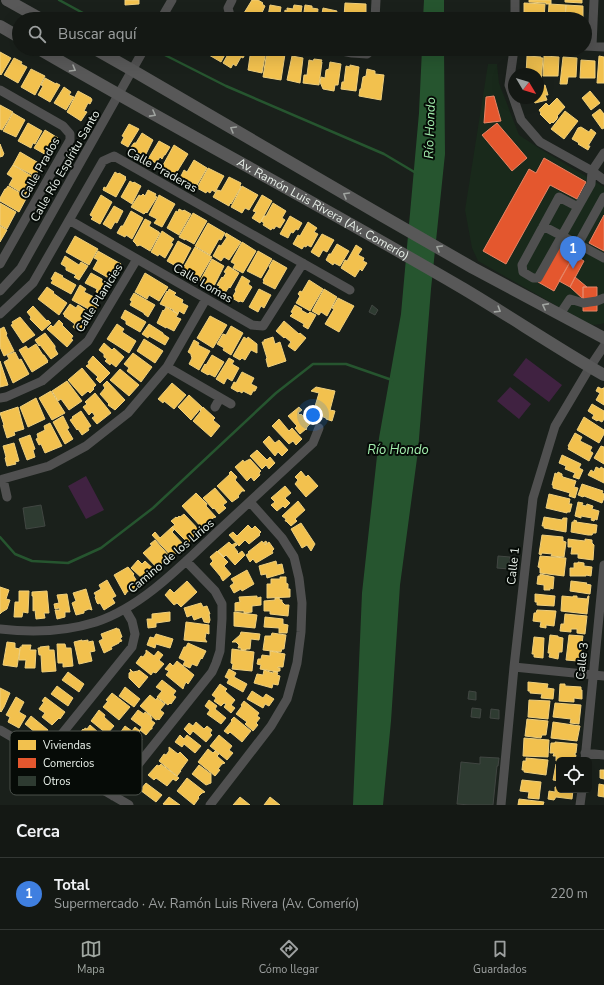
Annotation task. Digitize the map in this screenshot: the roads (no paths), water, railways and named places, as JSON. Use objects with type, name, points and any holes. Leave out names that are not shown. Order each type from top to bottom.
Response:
[{"type":"main road","points":[[7,0],[28,12]]},
{"type":"main road","points":[[0,26],[12,33]]},
{"type":"main road","name":"Av. Ramón Luis Rivera (Av. Comerío)","points":[[51,56],[118,95],[372,236],[465,290],[604,375]]},
{"type":"main road","name":"Av. Ramón Luis Rivera (Av. Comerío)","points":[[107,56],[473,268],[604,338]]},
{"type":"street","points":[[166,12],[172,0]]},
{"type":"street","points":[[229,12],[228,8],[232,0]]},
{"type":"street","points":[[375,12],[376,0]]},
{"type":"street","points":[[515,0],[515,12]]},
{"type":"street","points":[[592,15],[594,0]]},
{"type":"street","points":[[592,46],[604,47]]},
{"type":"street","name":"Calle Río Espíritu Santo","points":[[0,291],[21,268],[141,56]]},
{"type":"street","points":[[513,56],[509,85],[521,120],[540,142],[592,171],[604,180]]},
{"type":"street","name":"Calle Prados","points":[[0,90],[63,126],[70,134],[70,140],[0,264]]},
{"type":"street","points":[[578,207],[559,197],[522,265],[523,272],[533,278],[538,278],[591,184],[592,171],[604,153]]},
{"type":"street","name":"Calle Praderas","points":[[0,314],[33,283],[103,161],[114,156],[350,290]]},
{"type":"street","points":[[578,244],[604,197]]},
{"type":"street","name":"Calle Lomas","points":[[69,220],[252,325],[263,326],[303,263]]},
{"type":"street","points":[[543,226],[604,258]]},
{"type":"street","name":"Calle Planicies","points":[[0,398],[6,397],[42,381],[88,341],[137,259]]},
{"type":"street","points":[[560,314],[570,299],[583,303],[597,301],[604,298]]},
{"type":"street","points":[[7,497],[3,479],[49,466],[86,446],[128,413],[167,367],[206,299]]},
{"type":"street","name":"Calle 1","points":[[501,805],[514,667],[533,498],[555,426],[604,346]]},
{"type":"street","points":[[167,367],[231,404]]},
{"type":"street","points":[[215,407],[220,398]]},
{"type":"street","name":"Camino de los Lirios","points":[[0,629],[43,632],[72,629],[97,622],[125,609],[154,589],[250,502],[313,443],[319,428]]},
{"type":"street","points":[[210,805],[271,726],[287,699],[297,663],[301,632],[302,603],[299,578],[294,556],[282,538],[250,502]]},
{"type":"street","points":[[142,760],[212,672],[220,651],[222,604],[215,592],[186,561]]},
{"type":"street","name":"Calle 3","points":[[585,757],[604,565]]},
{"type":"street","points":[[64,731],[132,647],[135,634],[132,622],[125,609]]},
{"type":"street","points":[[514,667],[604,676]]},
{"type":"street","points":[[0,730],[10,736]]},
{"type":"street","points":[[585,757],[604,755]]},
{"type":"street","points":[[580,805],[582,793]]},
{"type":"street","points":[[113,796],[129,805]]},
{"type":"water","points":[[424,0],[444,0],[444,12],[423,12]]},
{"type":"water","name":"Río Hondo","points":[[422,56],[444,56],[445,154],[431,289],[418,451],[400,585],[391,721],[383,805],[353,805],[362,593],[379,438],[401,314],[419,113]]},
{"type":"waterway","points":[[59,0],[81,12]]},
{"type":"waterway","points":[[167,56],[226,86],[384,154],[416,173]]},
{"type":"waterway","points":[[0,537],[15,554],[32,561],[68,563],[101,548],[153,508],[276,393],[313,364],[346,364],[392,380]]},
{"type":"place","name":"Total","points":[[573,269]]}]
